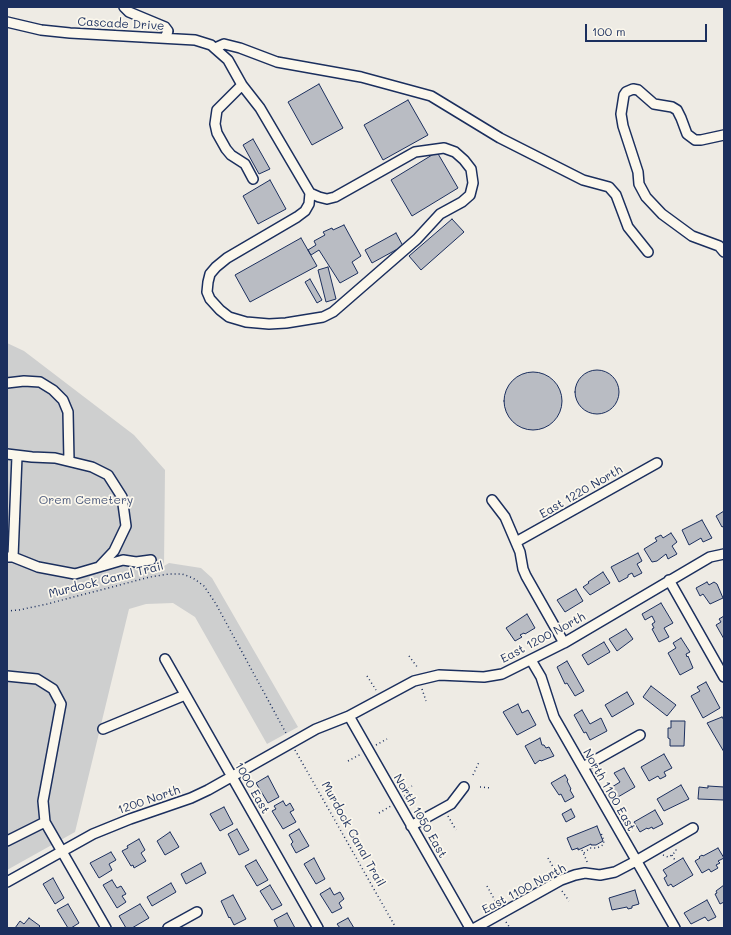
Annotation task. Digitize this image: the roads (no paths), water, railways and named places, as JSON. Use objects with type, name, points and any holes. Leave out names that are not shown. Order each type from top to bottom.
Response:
[{"type":"street","points":[[124,7],[129,12],[165,27],[168,31],[165,38]]},
{"type":"street","name":"Cascade Drive","points":[[7,22],[41,30],[195,40],[208,43],[228,60],[242,84],[260,108],[310,194]]},
{"type":"street","points":[[215,48],[224,44],[240,48],[277,62],[361,77],[431,96],[500,138],[583,180],[609,187],[616,195],[628,227],[648,252]]},
{"type":"street","points":[[242,84],[217,110],[215,124],[217,133],[226,149],[245,164],[253,179]]},
{"type":"street","points":[[724,135],[695,140],[687,134],[677,110],[672,107],[654,104],[638,90],[633,89],[626,92],[624,95],[621,114],[623,126],[638,172],[639,184],[646,197],[662,214],[692,236],[719,246],[724,252]]},
{"type":"street","points":[[444,148],[455,152],[464,160],[471,169],[473,184],[470,195],[462,202],[440,214],[417,239],[333,312],[322,317],[269,324],[246,322],[229,317],[210,299],[207,292],[210,274],[227,258],[301,214],[309,204],[310,194],[319,198],[335,197],[415,152],[444,148]]},
{"type":"street","points":[[7,383],[24,381],[40,382],[53,390],[63,400],[68,412],[69,461]]},
{"type":"street","points":[[7,454],[55,458],[92,467],[108,475],[122,497],[126,526],[114,551],[99,567]]},
{"type":"street","points":[[17,456],[10,557],[38,567],[75,574],[123,560],[136,562],[151,560]]},
{"type":"street","name":"East 1220 North","points":[[516,542],[657,462]]},
{"type":"street","points":[[492,500],[505,517],[516,542],[526,576],[564,643]]},
{"type":"street","name":"East 1200 North","points":[[298,739],[316,729],[349,716],[407,684],[423,677],[442,675],[473,677],[502,674],[564,643],[710,557],[724,554]]},
{"type":"street","points":[[669,580],[724,677]]},
{"type":"street","name":"1000 East","points":[[165,659],[318,928]]},
{"type":"street","name":"North 1100 East","points":[[531,660],[540,677],[554,717],[675,928]]},
{"type":"street","points":[[7,676],[38,679],[53,689],[61,704],[43,801],[45,822],[106,928]]},
{"type":"street","points":[[103,729],[185,695]]},
{"type":"street","name":"North 1050 East","points":[[349,716],[470,928]]},
{"type":"street","points":[[583,768],[640,735]]},
{"type":"street","name":"1200 North","points":[[7,882],[111,826],[191,798],[298,739]]},
{"type":"street","points":[[411,826],[451,804],[464,787]]},
{"type":"street","points":[[7,841],[45,822]]},
{"type":"street","name":"East 1100 North","points":[[475,928],[569,876],[608,874],[636,861],[693,828]]},
{"type":"street","points":[[168,928],[197,912]]},
{"type":"park label","name":"Orem Cemetery","points":[[86,500]]}]
